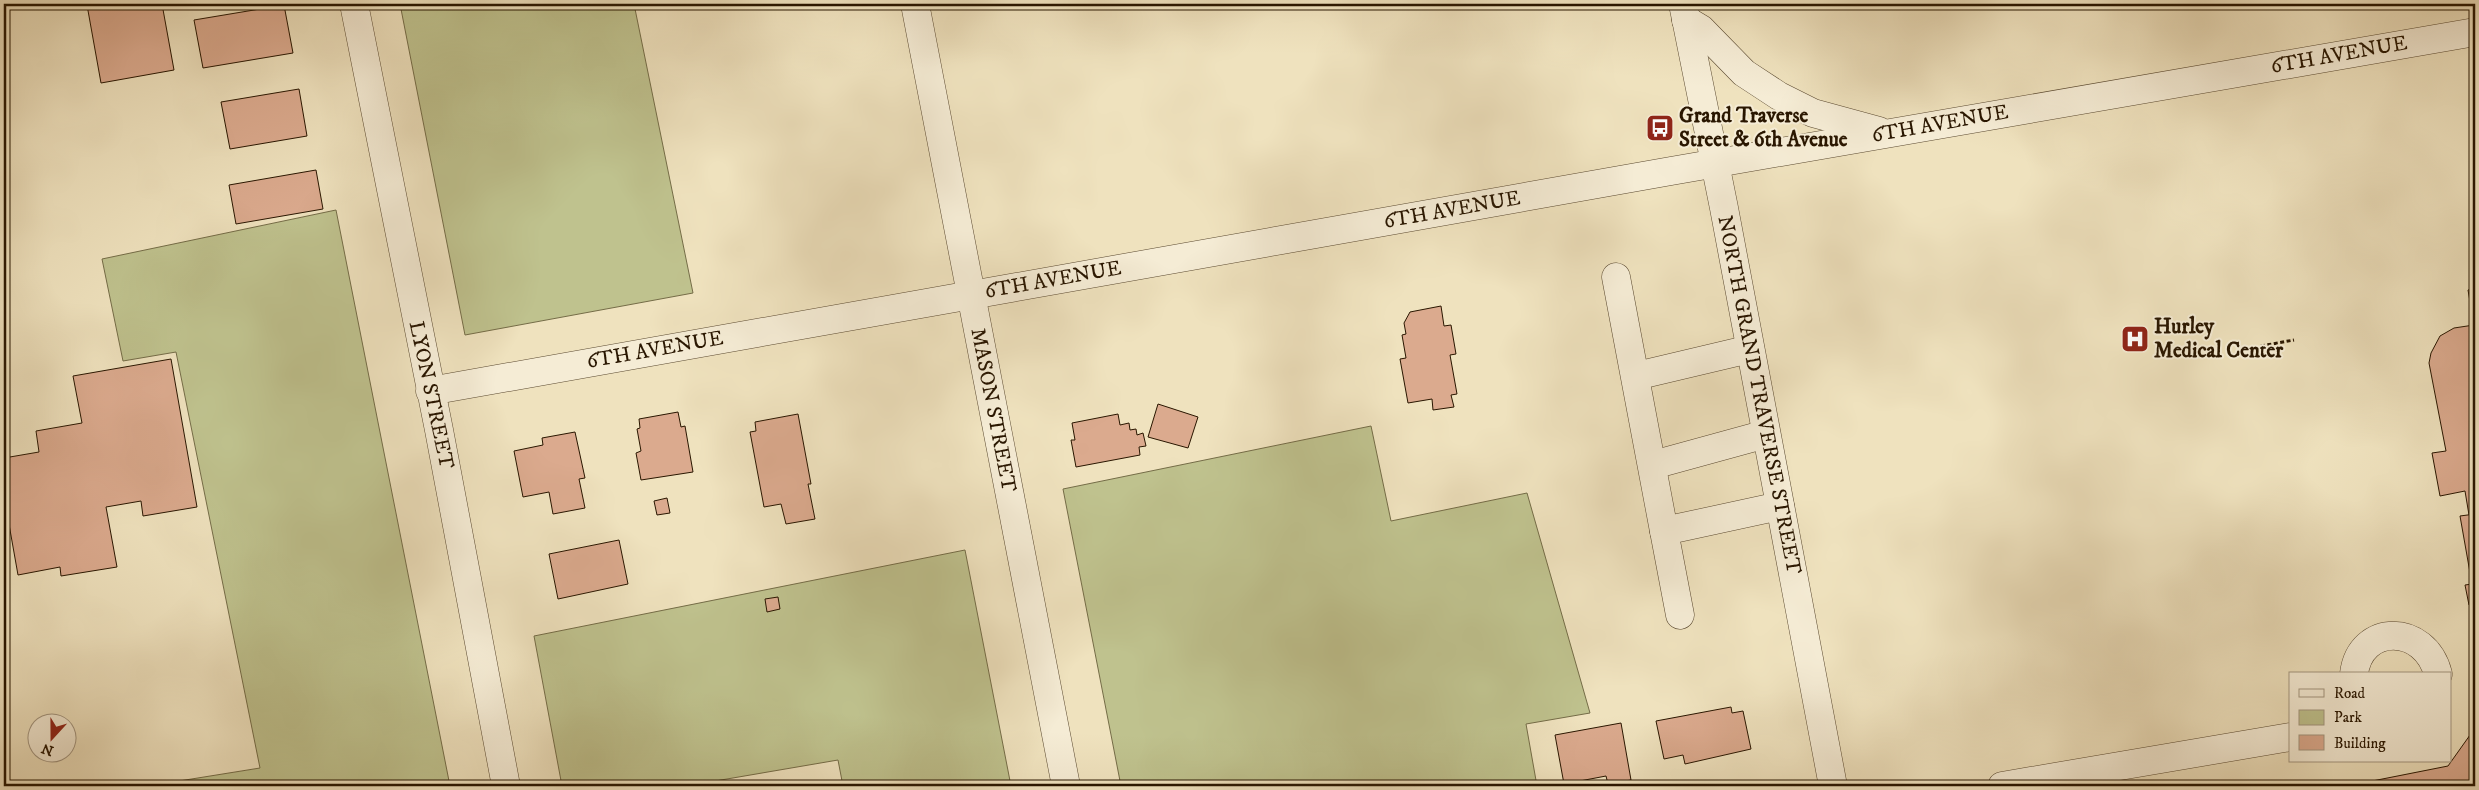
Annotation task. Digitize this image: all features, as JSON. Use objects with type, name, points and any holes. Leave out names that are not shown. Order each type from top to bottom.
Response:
[{"type":"street","name":"LYON STREET","points":[[354,4],[506,786]]},
{"type":"street","name":"MASON STREET","points":[[915,4],[1066,786]]},
{"type":"street","points":[[1684,12],[1744,73],[1779,96],[1813,113],[1866,127],[1884,134]]},
{"type":"street","name":"NORTH GRAND TRAVERSE STREET","points":[[1684,12],[1715,164],[1834,786]]},
{"type":"street","name":"6TH AVENUE","points":[[430,391],[971,294],[2475,32]]},
{"type":"street","points":[[1616,277],[1680,615]]},
{"type":"street","points":[[1636,376],[1750,348]]},
{"type":"street","points":[[1653,465],[1766,434]]},
{"type":"street","points":[[1664,531],[1780,506]]},
{"type":"street","points":[[2355,672],[2363,650],[2374,641],[2394,636],[2408,637],[2420,644],[2434,660],[2437,672]]},
{"type":"street","points":[[2002,786],[2289,737]]},
{"type":"path","points":[[2261,346],[2294,340]]},
{"type":"green space","points":[[400,4],[634,4],[693,293],[465,335]]},
{"type":"green space","points":[[336,210],[450,786],[148,786],[260,768],[176,352],[123,361],[102,259]]},
{"type":"green space","points":[[1371,426],[1391,521],[1527,493],[1590,713],[1526,724],[1537,786],[1121,786],[1063,489]]},
{"type":"green space","points":[[965,550],[1011,786],[843,786],[838,760],[686,786],[562,786],[534,636]]},
{"type":"building","points":[[162,4],[174,70],[101,83],[87,5]]},
{"type":"building","points":[[284,5],[293,53],[203,68],[194,20]]},
{"type":"building","points":[[299,89],[307,136],[230,149],[221,102]]},
{"type":"building","points":[[316,170],[323,209],[236,224],[229,185]]},
{"type":"building","points":[[2475,288],[2475,324],[2474,325],[2468,290]]},
{"type":"building","points":[[1441,306],[1444,326],[1451,325],[1456,354],[1450,355],[1457,394],[1451,395],[1454,407],[1433,410],[1432,399],[1408,403],[1400,359],[1406,358],[1402,335],[1406,334],[1404,323],[1410,312]]},
{"type":"building","points":[[2474,325],[2475,514],[2469,515],[2465,491],[2440,496],[2432,453],[2446,451],[2429,363],[2431,353],[2440,336],[2454,328]]},
{"type":"building","points":[[171,359],[197,507],[143,516],[141,501],[106,507],[117,567],[61,576],[60,567],[18,575],[4,496],[4,458],[39,452],[36,431],[82,423],[73,376]]},
{"type":"building","points":[[1158,404],[1198,417],[1188,448],[1148,437]]},
{"type":"building","points":[[678,412],[681,427],[685,426],[693,472],[641,480],[636,453],[641,451],[637,429],[640,428],[639,419]]},
{"type":"building","points":[[798,414],[811,484],[808,484],[815,519],[786,524],[781,504],[764,507],[750,432],[756,431],[755,422]]},
{"type":"building","points":[[1118,414],[1120,425],[1129,423],[1130,430],[1136,429],[1137,435],[1143,433],[1146,446],[1139,447],[1140,455],[1076,467],[1071,440],[1075,440],[1072,423]]},
{"type":"building","points":[[575,432],[585,478],[579,479],[585,508],[553,514],[549,492],[523,497],[514,451],[543,445],[542,438]]},
{"type":"building","points":[[667,498],[670,513],[657,515],[654,501]]},
{"type":"building","points":[[2475,514],[2475,606],[2469,605],[2465,585],[2472,584],[2460,516]]},
{"type":"building","points":[[619,540],[628,584],[558,599],[549,554]]},
{"type":"building","points":[[778,597],[780,609],[767,612],[765,599]]},
{"type":"building","points":[[1731,707],[1732,713],[1743,711],[1751,749],[1685,764],[1683,755],[1664,759],[1656,721]]},
{"type":"building","points":[[1621,723],[1631,780],[1608,784],[1606,776],[1564,784],[1555,735]]},
{"type":"building","points":[[2475,728],[2475,786],[2347,786],[2448,766]]},
{"type":"place","name":"Grand Traverse Street & 6th Avenue","points":[[1660,128]]},
{"type":"place","name":"Hurley Medical Center","points":[[2135,339]]}]
